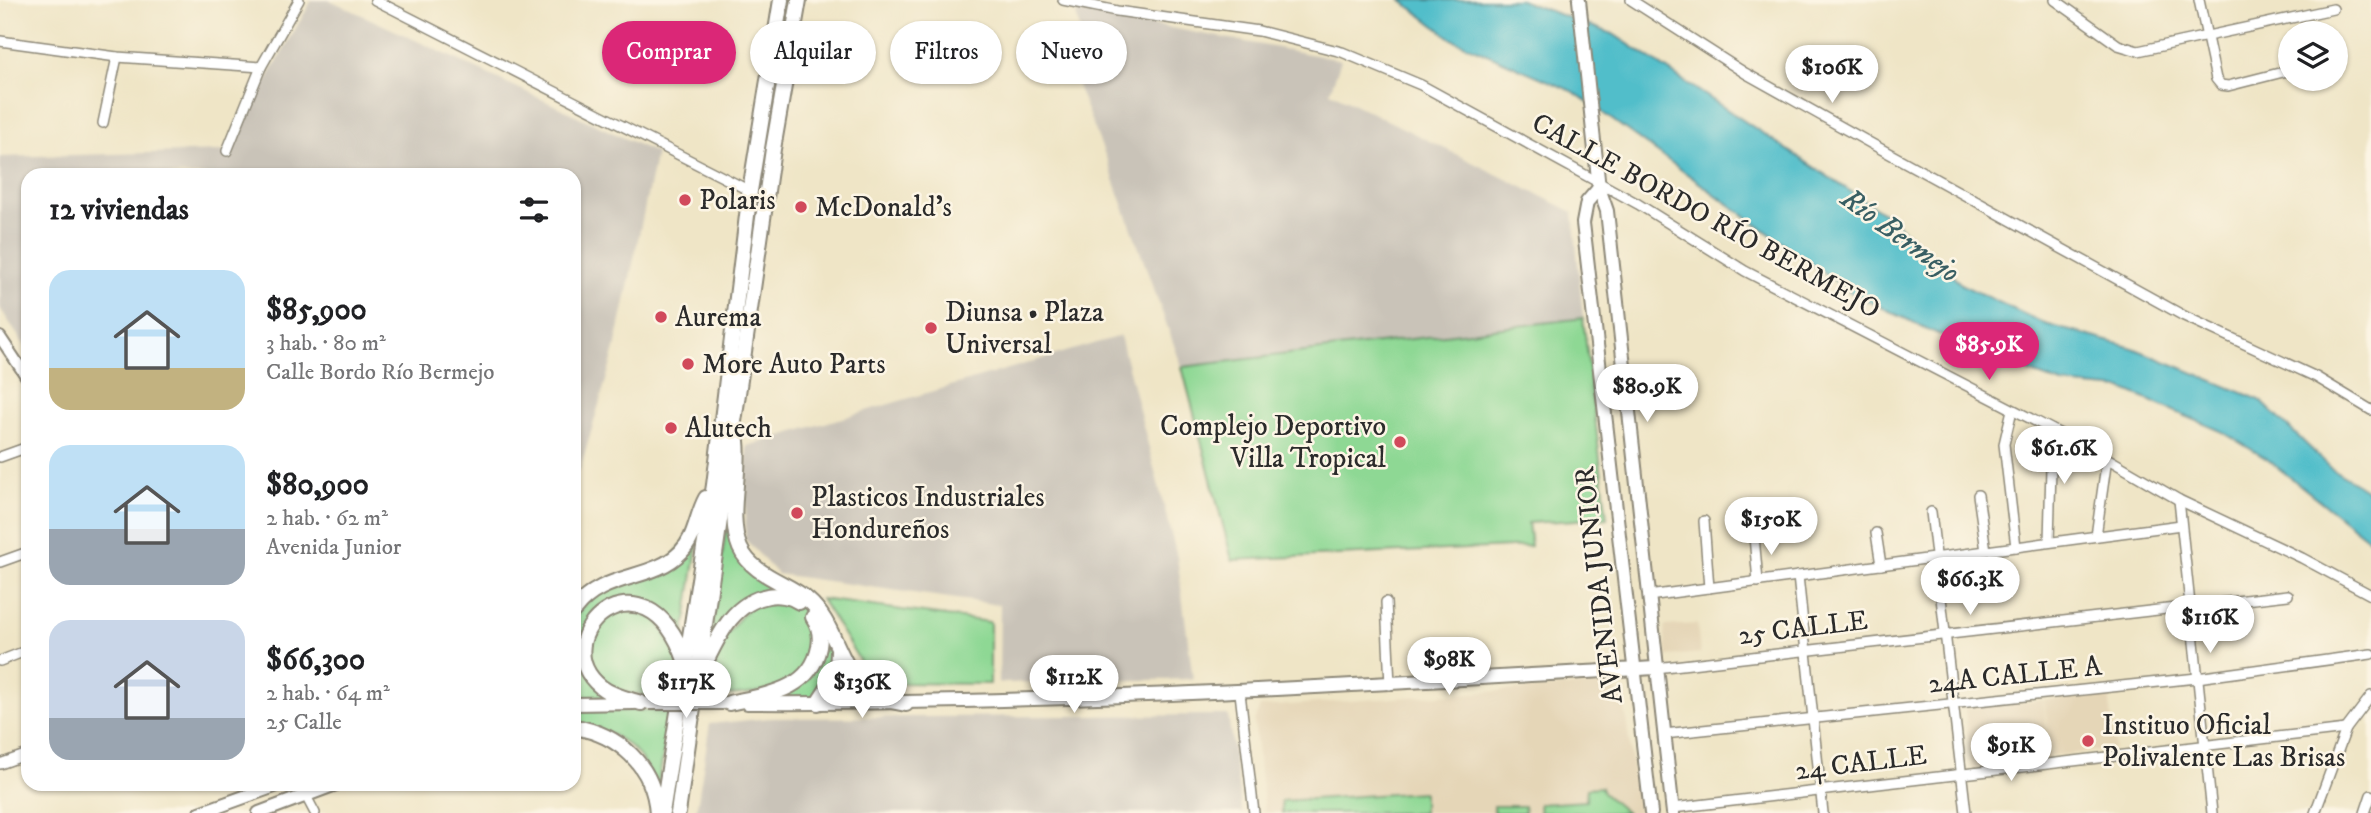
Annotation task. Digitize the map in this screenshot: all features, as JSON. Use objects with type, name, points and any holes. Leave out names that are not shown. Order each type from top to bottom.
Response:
[{"type":"highway","points":[[662,813],[713,485],[750,191],[781,0]]},
{"type":"highway","points":[[678,813],[774,149],[799,0]]},
{"type":"highway","points":[[734,421],[739,459],[735,526],[740,548],[748,561],[809,601],[827,624],[838,651],[862,686],[876,696],[906,704]]},
{"type":"highway","points":[[581,602],[591,591],[659,566],[679,554],[691,540],[701,507],[713,485]]},
{"type":"highway","points":[[697,680],[718,638],[740,607],[753,599],[775,594],[794,598],[808,609],[818,624],[821,637],[810,673],[793,685],[771,693],[726,703]]},
{"type":"highway","points":[[645,703],[601,687],[585,662],[582,646],[586,628],[598,616],[625,604],[660,614],[676,635],[686,663]]},
{"type":"highway","points":[[818,704],[837,674],[838,651]]},
{"type":"highway","points":[[581,729],[608,737],[635,758],[651,784],[657,813]]},
{"type":"main road","name":"AVENIDA JUNIOR","points":[[1579,0],[1599,180],[1607,211],[1673,810]]},
{"type":"main road","name":"AVENIDA JUNIOR","points":[[1599,180],[1587,201],[1584,223],[1651,813]]},
{"type":"main road","points":[[581,704],[906,704],[1240,693],[1656,668]]},
{"type":"main road","points":[[200,813],[261,791]]},
{"type":"main road","points":[[259,813],[318,791]]},
{"type":"street","points":[[226,151],[261,67],[299,0]]},
{"type":"street","points":[[375,0],[750,191]]},
{"type":"street","name":"CALLE BORDO RÍO BERMEJO","points":[[1063,0],[1117,11],[1259,32],[1342,52],[1422,85],[1599,180],[1738,267],[2107,458],[2179,500],[2302,558],[2371,596]]},
{"type":"street","points":[[1631,0],[1745,73],[1872,144],[2184,316],[2316,377],[2371,410]]},
{"type":"street","points":[[2055,0],[2127,50],[2154,50],[2333,9]]},
{"type":"street","points":[[2199,0],[2216,79],[2221,85],[2228,86],[2278,73]]},
{"type":"street","points":[[0,41],[117,57],[261,67]]},
{"type":"street","points":[[103,123],[117,57]]},
{"type":"street","points":[[0,337],[5,354],[21,371]]},
{"type":"street","points":[[2012,410],[2004,444],[2017,547]]},
{"type":"street","points":[[2049,542],[2052,430]]},
{"type":"street","points":[[0,457],[21,450]]},
{"type":"street","points":[[2096,536],[2107,458]]},
{"type":"street","points":[[1978,495],[1986,551]]},
{"type":"street","points":[[2179,500],[2211,813]]},
{"type":"street","points":[[1931,512],[1966,813]]},
{"type":"street","points":[[1704,521],[1709,588]]},
{"type":"street","points":[[1648,596],[2181,525]]},
{"type":"street","points":[[1876,533],[1881,565]]},
{"type":"street","points":[[1754,536],[1758,582]]},
{"type":"street","points":[[0,562],[21,554]]},
{"type":"street","points":[[1798,576],[1823,813]]},
{"type":"street","name":"25 CALLE","points":[[1656,668],[2288,595]]},
{"type":"street","points":[[1386,602],[1390,685]]},
{"type":"street","points":[[0,661],[21,653]]},
{"type":"street","name":"24A CALLE A","points":[[1664,734],[2197,678],[2371,654]]},
{"type":"street","points":[[1240,693],[1254,813]]},
{"type":"street","points":[[2313,813],[2346,729],[2371,696]]},
{"type":"street","name":"24 CALLE","points":[[1673,810],[1821,790],[2346,729]]},
{"type":"street","points":[[0,764],[21,756]]},
{"type":"street","points":[[303,791],[315,813]]},
{"type":"street","points":[[2365,813],[2371,795]]},
{"type":"shaded area","points":[[312,0],[330,0],[656,153],[615,349],[581,467],[581,168],[21,168],[21,340],[0,308],[0,157],[226,151]]},
{"type":"shaded area","points":[[1075,10],[1341,60],[1330,92],[1573,212],[1583,318],[1182,367],[1076,84],[1127,84],[1127,21],[1078,21]]},
{"type":"shaded area","points":[[1120,336],[1177,557],[1193,679],[999,683],[1000,605],[777,574],[745,539],[747,446]]},
{"type":"shaded area","points":[[1697,624],[1700,653],[1667,656],[1664,626]]},
{"type":"shaded area","points":[[1607,684],[1623,696],[1639,813],[1265,813],[1254,721],[1260,707]]},
{"type":"shaded area","points":[[2109,694],[2115,749],[2051,756],[2044,700]]},
{"type":"shaded area","points":[[2043,700],[2050,760],[1971,769],[1965,708]]},
{"type":"shaded area","points":[[1228,715],[1242,813],[696,813],[710,724],[770,718]]},
{"type":"green space","name":"Complejo Deportivo Villa Tropical","points":[[1583,318],[1607,518],[1528,523],[1531,546],[1232,560],[1182,367]]},
{"type":"green space","points":[[734,468],[737,551],[787,590],[749,595],[710,646]]},
{"type":"green space","points":[[701,520],[683,640],[662,611],[627,600],[581,644],[581,609],[597,592],[662,570]]},
{"type":"green space","points":[[821,599],[990,622],[990,684],[891,683],[870,677]]},
{"type":"green space","points":[[755,602],[792,603],[811,619],[814,642],[806,665],[789,682],[770,690],[736,695],[704,695],[721,644],[736,622]]},
{"type":"green space","points":[[623,610],[656,618],[680,659],[673,696],[623,692],[601,681],[593,672],[589,659],[590,631],[601,620]]},
{"type":"green space","points":[[822,624],[831,645],[833,661],[829,677],[818,698],[772,697],[808,679]]},
{"type":"green space","points":[[581,652],[609,697],[581,697]]},
{"type":"green space","points":[[842,663],[871,698],[829,697]]},
{"type":"green space","points":[[671,710],[657,790],[651,775],[635,752],[615,736],[581,724],[581,711]]},
{"type":"green space","points":[[1601,787],[1603,793],[1627,813],[1540,813],[1539,804],[1586,801],[1587,788]]},
{"type":"green space","points":[[1423,792],[1423,813],[1282,813],[1281,801]]},
{"type":"green space","points":[[1494,806],[1524,806],[1525,813],[1494,813]]},
{"type":"water","name":"Río Bermejo","points":[[1401,0],[1520,0],[1613,34],[1892,219],[1962,285],[2045,324],[2133,348],[2260,400],[2332,469],[2371,493],[2371,541],[2267,459],[2221,431],[2122,389],[2062,384],[1974,351],[1853,294],[1574,92],[1452,39]]},
{"type":"place","name":"Polaris","points":[[685,200]]},
{"type":"place","name":"McDonald's","points":[[801,207]]},
{"type":"place","name":"Aurema","points":[[661,317]]},
{"type":"place","name":"Diunsa • Plaza Universal","points":[[931,328]]},
{"type":"place","name":"More Auto Parts","points":[[688,364]]},
{"type":"place","name":"Alutech","points":[[671,428]]},
{"type":"place","name":"Complejo Deportivo Villa Tropical","points":[[1400,442]]},
{"type":"place","name":"Plasticos Industriales Hondureños","points":[[797,513]]},
{"type":"place","name":"Instituo Oficial Polivalente Las Brisas","points":[[2088,741]]}]
